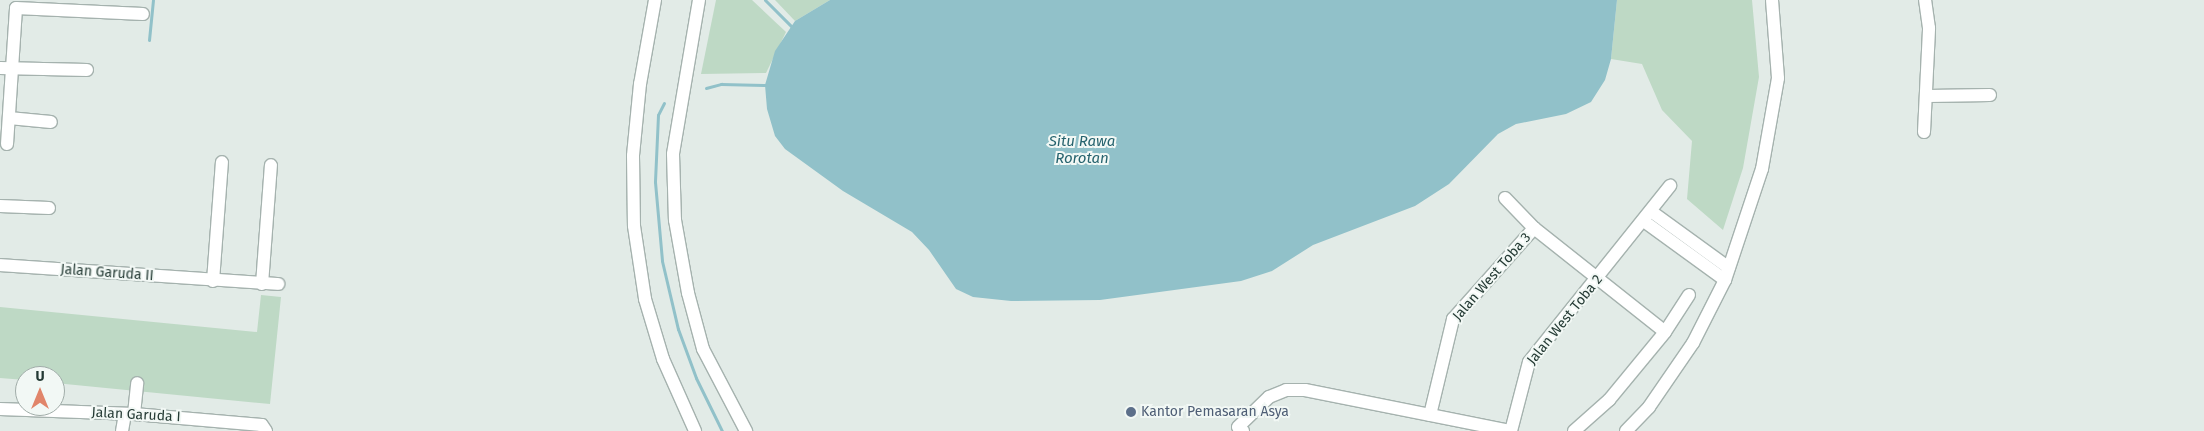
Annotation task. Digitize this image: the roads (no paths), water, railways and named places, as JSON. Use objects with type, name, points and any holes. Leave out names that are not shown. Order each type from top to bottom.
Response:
[{"type":"street","points":[[655,0],[640,84],[634,138],[634,226],[645,299],[663,359],[695,431]]},
{"type":"street","points":[[699,0],[692,29],[673,154],[675,220],[688,293],[703,349],[746,431]]},
{"type":"street","points":[[1626,431],[1649,407],[1693,343],[1727,274],[1762,168],[1778,78],[1772,0]]},
{"type":"street","points":[[1924,0],[1929,28],[1928,96],[1924,132]]},
{"type":"street","points":[[7,144],[9,118],[6,68],[16,4],[143,14]]},
{"type":"street","points":[[6,68],[87,70]]},
{"type":"street","points":[[1928,96],[1990,95]]},
{"type":"street","points":[[9,118],[51,122]]},
{"type":"street","points":[[213,281],[222,162]]},
{"type":"street","points":[[262,284],[271,166]]},
{"type":"street","name":"Jalan West Toba 2","points":[[1511,431],[1529,362],[1598,280],[1670,186]]},
{"type":"street","name":"Jalan West Toba 3","points":[[1505,198],[1534,228],[1665,332]]},
{"type":"street","points":[[0,206],[49,208]]},
{"type":"street","points":[[1648,217],[1727,274]]},
{"type":"street","name":"Jalan West Toba 3","points":[[1430,415],[1453,319],[1534,228]]},
{"type":"street","name":"Jalan Garuda II","points":[[0,265],[278,284]]},
{"type":"street","points":[[1574,431],[1609,400],[1665,332],[1689,296]]},
{"type":"street","points":[[122,431],[130,414],[137,382]]},
{"type":"street","points":[[1240,429],[1269,398],[1286,390],[1305,390],[1511,431]]},
{"type":"street","name":"Jalan Garuda I","points":[[0,408],[130,414],[262,425],[266,431]]},
{"type":"water","name":"Situ Rawa Rorotan","points":[[830,0],[1617,0],[1611,59],[1605,80],[1591,102],[1566,114],[1516,124],[1498,134],[1449,184],[1415,206],[1313,245],[1272,271],[1241,281],[1100,300],[1011,301],[973,297],[956,289],[929,250],[912,232],[843,191],[785,149],[775,136],[767,109],[765,85],[775,51],[795,21]]},
{"type":"waterway","points":[[149,40],[153,0]]},
{"type":"waterway","points":[[765,0],[792,27]]},
{"type":"waterway","points":[[706,88],[721,84],[765,85]]},
{"type":"waterway","points":[[664,103],[658,115],[655,182],[662,261],[678,329],[696,378],[722,431]]},
{"type":"place","name":"Kantor Pemasaran Asya","points":[[1131,412]]}]
